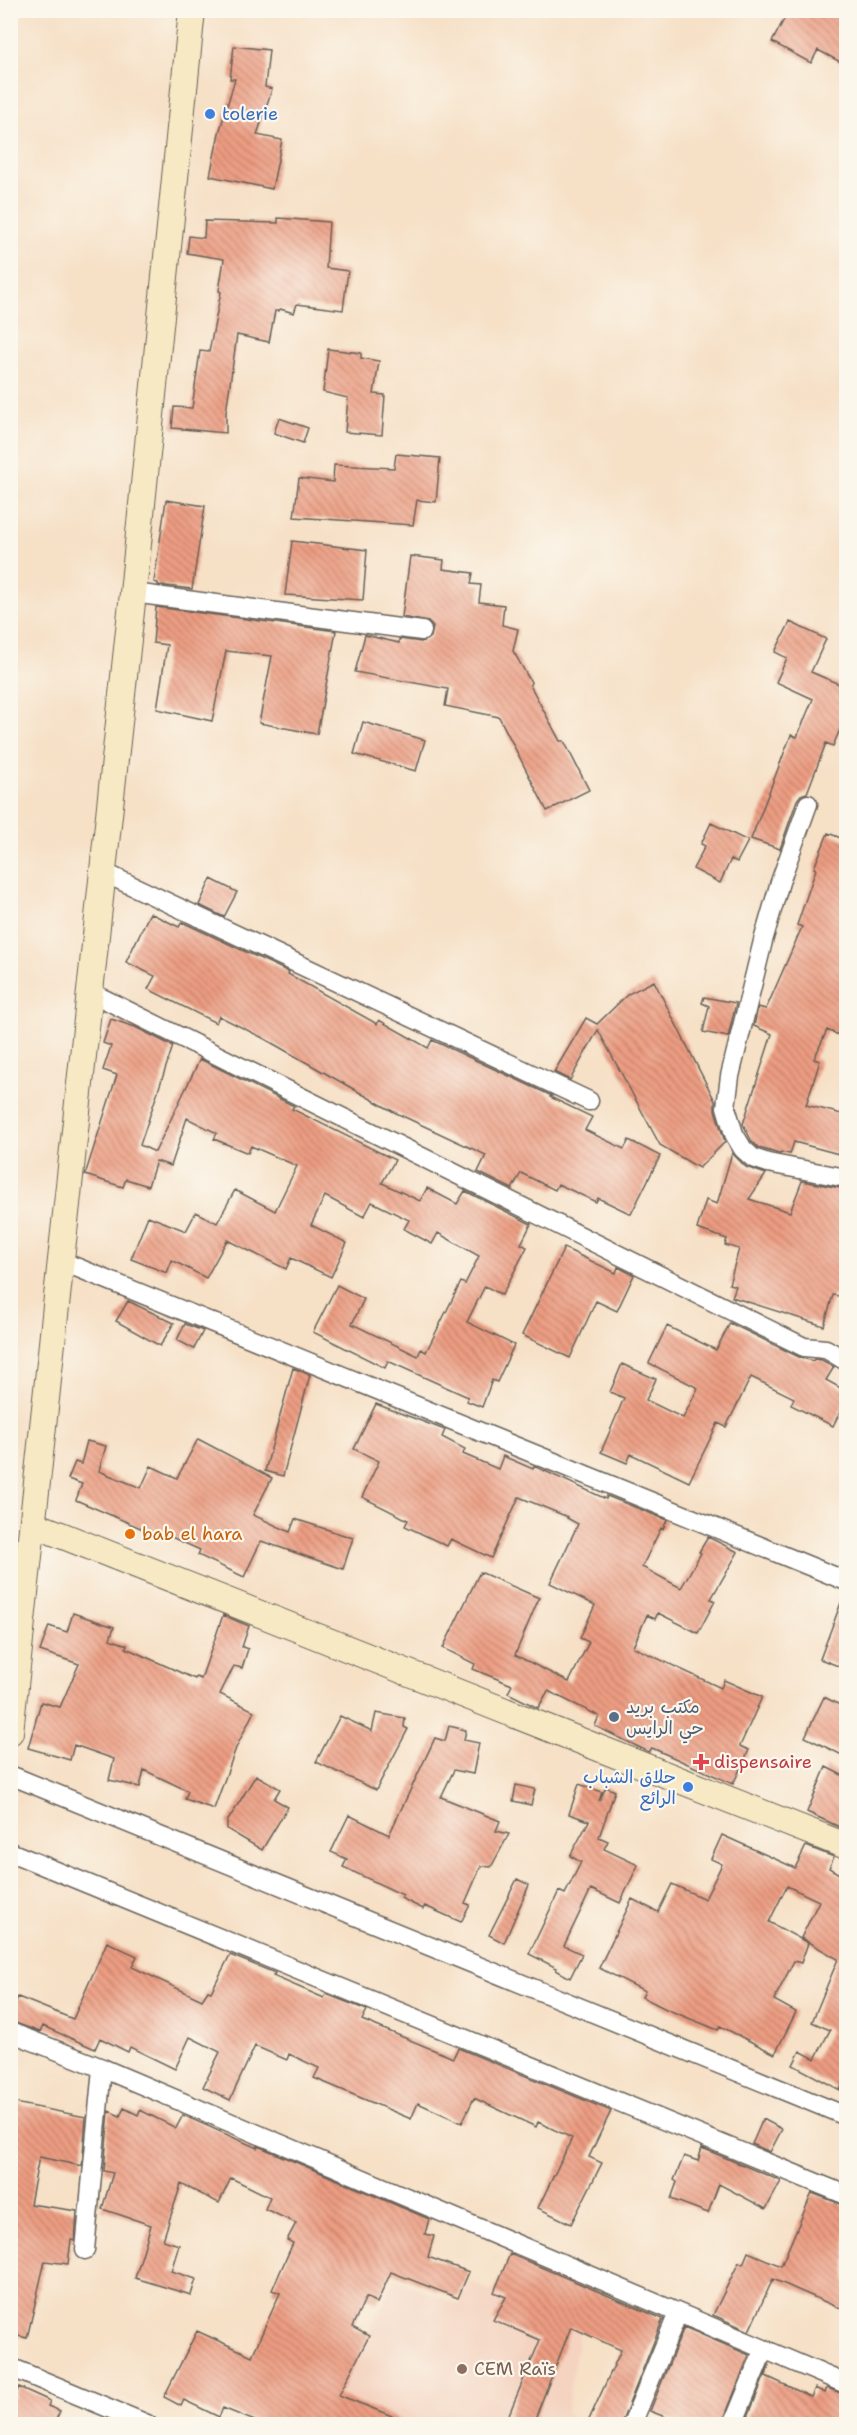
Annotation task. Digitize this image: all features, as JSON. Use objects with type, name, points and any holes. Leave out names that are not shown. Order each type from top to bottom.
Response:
[{"type":"main road","points":[[10,1732],[133,593],[192,10]]},
{"type":"main road","points":[[33,1524],[846,1846]]},
{"type":"street","points":[[133,593],[422,632]]},
{"type":"street","points":[[808,804],[780,882],[763,941],[730,1076],[726,1107],[734,1134],[743,1149],[753,1158],[846,1178]]},
{"type":"street","points":[[103,872],[589,1101]]},
{"type":"street","points":[[90,992],[804,1347],[826,1349],[846,1361]]},
{"type":"street","points":[[61,1261],[846,1581]]},
{"type":"street","points":[[10,1774],[846,2116]]},
{"type":"street","points":[[10,1852],[846,2195]]},
{"type":"street","points":[[10,2032],[102,2068],[846,2384]]},
{"type":"street","points":[[85,2250],[102,2068]]},
{"type":"street","points":[[632,2424],[678,2313]]},
{"type":"street","points":[[733,2424],[764,2349]]},
{"type":"street","points":[[10,2367],[147,2424]]},
{"type":"shaded area","points":[[846,1743],[846,1838],[815,1825]]},
{"type":"shaded area","name":"CEM Raïs","points":[[395,2279],[459,2305],[470,2282],[580,2327],[566,2412],[583,2424],[325,2424]]},
{"type":"building","points":[[789,10],[837,10],[846,16],[846,65],[818,50],[811,63],[772,42]]},
{"type":"building","points":[[234,46],[269,50],[265,87],[272,89],[257,135],[282,140],[272,189],[210,176],[219,133],[235,79],[230,79]]},
{"type":"building","points":[[278,218],[329,222],[326,268],[348,271],[343,310],[297,304],[294,313],[280,309],[275,311],[269,342],[237,335],[226,412],[226,433],[172,428],[174,407],[192,408],[200,351],[209,352],[221,292],[219,291],[224,259],[187,253],[189,236],[204,238],[205,221],[278,223]]},
{"type":"building","points":[[328,349],[361,353],[361,358],[379,361],[374,394],[385,395],[382,435],[345,432],[348,398],[323,392]]},
{"type":"building","points":[[279,418],[308,428],[303,443],[274,433]]},
{"type":"building","points":[[396,454],[440,458],[436,502],[417,500],[413,525],[294,517],[299,478],[333,482],[334,465],[394,468]]},
{"type":"building","points":[[166,500],[205,506],[192,589],[158,585],[154,582]]},
{"type":"building","points":[[292,541],[367,550],[363,600],[285,595]]},
{"type":"building","points":[[410,556],[444,560],[443,569],[473,573],[471,584],[481,585],[479,602],[504,605],[502,625],[518,629],[513,651],[560,741],[564,741],[589,790],[547,811],[499,717],[445,706],[448,689],[355,672],[365,635],[399,643],[399,639],[421,642],[431,637],[433,627],[428,622],[402,617]]},
{"type":"building","points":[[156,607],[336,631],[317,734],[259,723],[272,656],[226,651],[212,721],[157,709],[167,645],[153,643]]},
{"type":"building","points":[[790,622],[826,639],[811,672],[846,687],[846,715],[833,746],[826,743],[807,793],[801,795],[797,800],[780,849],[751,839],[791,735],[797,737],[813,699],[776,682],[787,658],[775,652]]},
{"type":"building","points":[[363,722],[425,740],[416,771],[354,754]]},
{"type":"building","points":[[711,823],[748,841],[737,862],[731,859],[720,883],[693,869],[705,846],[701,844]]},
{"type":"building","points":[[828,833],[846,840],[846,1038],[827,1030],[814,1059],[820,1061],[806,1105],[846,1115],[846,1156],[794,1142],[790,1154],[781,1152],[780,1154],[759,1148],[752,1142],[743,1124],[772,1034],[754,1026],[758,1007],[766,1009],[802,927],[797,925],[816,869],[814,868]]},
{"type":"building","points":[[211,879],[237,892],[224,917],[199,905]]},
{"type":"building","points":[[150,913],[179,927],[182,922],[289,972],[288,974],[377,1024],[379,1020],[428,1048],[432,1040],[552,1096],[550,1097],[592,1117],[585,1130],[624,1149],[629,1140],[660,1156],[631,1214],[598,1198],[596,1202],[558,1184],[555,1190],[521,1173],[512,1189],[478,1172],[486,1155],[394,1112],[263,1038],[219,1016],[216,1023],[148,989],[155,976],[126,962]]},
{"type":"building","points":[[654,981],[715,1101],[715,1110],[725,1142],[699,1168],[660,1145],[598,1030],[570,1080],[554,1072],[586,1018],[597,1024],[628,994]]},
{"type":"building","points":[[704,997],[736,1003],[728,1037],[703,1032],[709,1006],[702,1003]]},
{"type":"building","points":[[111,1019],[135,1027],[173,1046],[140,1145],[155,1152],[200,1059],[294,1106],[292,1109],[395,1160],[382,1183],[420,1201],[427,1188],[457,1204],[465,1191],[531,1224],[521,1244],[527,1247],[502,1295],[485,1286],[467,1322],[514,1345],[497,1382],[492,1380],[482,1407],[467,1401],[468,1397],[388,1361],[385,1368],[313,1332],[337,1285],[364,1299],[352,1324],[418,1356],[421,1349],[426,1352],[461,1282],[465,1284],[479,1256],[438,1233],[432,1244],[404,1229],[409,1220],[372,1202],[364,1217],[325,1196],[311,1225],[347,1243],[331,1277],[291,1258],[286,1269],[227,1240],[206,1278],[172,1260],[167,1273],[131,1259],[148,1216],[186,1231],[196,1212],[217,1223],[235,1190],[275,1211],[297,1166],[251,1146],[248,1153],[214,1139],[217,1133],[187,1118],[171,1166],[156,1161],[148,1186],[126,1179],[123,1187],[85,1175],[117,1075],[103,1070],[111,1046],[103,1043]]},
{"type":"building","points":[[732,1153],[746,1167],[766,1174],[749,1199],[790,1212],[802,1181],[846,1189],[846,1297],[833,1295],[824,1326],[732,1297],[736,1286],[729,1284],[739,1249],[725,1245],[727,1239],[697,1229],[706,1200],[717,1204]]},
{"type":"building","points":[[564,1248],[616,1273],[618,1267],[634,1275],[617,1311],[596,1301],[570,1358],[522,1335]]},
{"type":"building","points":[[128,1301],[174,1323],[160,1346],[116,1321]]},
{"type":"building","points":[[730,1323],[799,1357],[813,1361],[814,1359],[822,1360],[834,1367],[826,1380],[846,1391],[846,1400],[833,1426],[791,1405],[794,1398],[751,1377],[726,1427],[718,1423],[689,1482],[631,1454],[627,1463],[601,1452],[624,1398],[610,1392],[622,1364],[656,1379],[646,1400],[683,1418],[698,1388],[649,1363],[667,1326],[716,1350]]},
{"type":"building","points":[[185,1324],[203,1331],[194,1349],[177,1340]]},
{"type":"building","points":[[293,1368],[310,1375],[283,1476],[265,1471]]},
{"type":"building","points":[[376,1404],[445,1430],[442,1437],[465,1449],[463,1454],[498,1469],[503,1456],[533,1469],[534,1466],[606,1499],[607,1496],[667,1520],[642,1567],[681,1588],[708,1537],[738,1552],[711,1599],[715,1601],[698,1633],[658,1613],[655,1619],[647,1615],[633,1647],[721,1688],[724,1680],[762,1697],[740,1746],[749,1750],[733,1784],[652,1748],[649,1752],[595,1726],[599,1716],[548,1691],[538,1708],[508,1693],[512,1685],[473,1669],[475,1664],[443,1648],[480,1572],[539,1598],[515,1655],[569,1682],[589,1642],[580,1638],[595,1605],[550,1583],[578,1524],[568,1517],[519,1497],[491,1558],[451,1539],[447,1546],[405,1526],[408,1520],[362,1497],[379,1461],[354,1449]]},
{"type":"building","points":[[198,1439],[272,1478],[253,1515],[290,1532],[295,1519],[353,1538],[343,1569],[261,1541],[244,1577],[198,1555],[200,1550],[167,1535],[166,1539],[76,1500],[82,1484],[68,1479],[75,1462],[81,1464],[87,1441],[106,1446],[99,1471],[141,1488],[151,1466],[177,1478]]},
{"type":"building","points":[[846,1592],[846,1669],[820,1659]]},
{"type":"building","points":[[73,1613],[114,1627],[110,1639],[127,1645],[126,1648],[195,1679],[196,1677],[201,1679],[223,1615],[249,1626],[242,1647],[248,1649],[242,1668],[234,1666],[220,1694],[254,1711],[236,1748],[214,1809],[185,1799],[188,1791],[144,1770],[140,1787],[109,1780],[114,1759],[74,1745],[70,1760],[28,1748],[41,1702],[60,1707],[79,1664],[40,1651],[49,1626],[67,1632]]},
{"type":"building","points":[[824,1697],[846,1708],[846,1746],[842,1755],[805,1737]]},
{"type":"building","points":[[376,1713],[405,1718],[404,1727],[408,1729],[376,1790],[316,1762],[340,1716],[372,1731]]},
{"type":"building","points":[[449,1726],[466,1730],[464,1740],[479,1743],[473,1774],[454,1770],[441,1797],[500,1821],[496,1831],[509,1834],[491,1867],[481,1866],[465,1903],[470,1905],[461,1922],[425,1906],[423,1909],[401,1898],[403,1895],[343,1867],[347,1859],[331,1852],[349,1815],[389,1835],[435,1738],[445,1741]]},
{"type":"building","points":[[826,1767],[846,1777],[846,1830],[807,1812]]},
{"type":"building","points":[[256,1775],[280,1789],[274,1799],[288,1807],[262,1850],[227,1829],[227,1822]]},
{"type":"building","points":[[579,1784],[602,1792],[599,1801],[606,1787],[615,1791],[599,1837],[608,1841],[604,1849],[638,1865],[620,1903],[591,1889],[564,1946],[582,1954],[570,1978],[556,1970],[557,1968],[529,1954],[559,1891],[565,1894],[581,1862],[570,1856],[589,1821],[569,1814]]},
{"type":"building","points":[[516,1785],[535,1789],[531,1805],[513,1801]]},
{"type":"building","points":[[722,1835],[795,1868],[806,1846],[834,1857],[829,1868],[846,1878],[846,2076],[840,2090],[793,2065],[800,2051],[815,2059],[830,2030],[812,2022],[838,1959],[801,1938],[819,1901],[787,1886],[769,1922],[808,1943],[801,1963],[794,1961],[774,2000],[796,2012],[775,2054],[720,2026],[718,2030],[666,2009],[642,1997],[645,1991],[599,1968],[632,1899],[658,1912],[672,1884],[705,1899],[722,1864],[711,1859]]},
{"type":"building","points":[[517,1879],[529,1885],[504,1943],[489,1935]]},
{"type":"building","points":[[107,1942],[137,1956],[132,1967],[202,2000],[208,1991],[211,1992],[230,1955],[275,1973],[273,1976],[324,1998],[326,1994],[367,2010],[362,2020],[453,2058],[458,2048],[611,2111],[589,2157],[602,2163],[571,2224],[538,2208],[572,2138],[538,2122],[536,2127],[474,2098],[462,2123],[418,2103],[411,2119],[314,2078],[319,2068],[289,2054],[287,2060],[255,2046],[230,2100],[203,2087],[220,2052],[190,2037],[175,2069],[130,2047],[128,2052],[100,2038],[95,2049],[43,2026],[40,2032],[10,2021],[10,2015],[18,1997],[73,2019]]},
{"type":"building","points":[[10,2102],[86,2117],[82,2166],[39,2157],[30,2204],[77,2211],[75,2241],[71,2240],[68,2264],[45,2261],[27,2338],[10,2334]]},
{"type":"building","points":[[124,2108],[138,2115],[140,2110],[176,2128],[183,2115],[429,2219],[425,2234],[434,2236],[428,2257],[469,2272],[458,2298],[391,2272],[377,2303],[366,2297],[352,2327],[369,2336],[339,2395],[412,2424],[262,2424],[223,2408],[219,2417],[184,2400],[181,2406],[164,2397],[197,2331],[252,2356],[280,2293],[272,2290],[293,2243],[287,2240],[296,2223],[265,2209],[270,2197],[231,2178],[219,2203],[181,2184],[163,2240],[179,2245],[171,2271],[196,2279],[191,2295],[135,2278],[151,2225],[102,2209],[113,2173],[104,2171],[109,2111],[120,2116]]},
{"type":"building","points":[[763,2119],[782,2129],[770,2152],[752,2144]]},
{"type":"building","points":[[702,2148],[781,2181],[766,2209],[719,2184],[708,2213],[671,2199],[677,2182],[674,2180],[684,2156],[698,2161]]},
{"type":"building","points":[[812,2193],[846,2206],[846,2311],[773,2279],[749,2331],[713,2315],[739,2262],[743,2264],[748,2252],[781,2266]]},
{"type":"building","points":[[510,2254],[663,2319],[621,2424],[587,2424],[621,2350],[571,2327],[533,2424],[505,2424],[540,2340],[493,2320],[506,2297],[494,2292]]},
{"type":"building","points":[[684,2327],[749,2355],[722,2424],[683,2424],[650,2411]]},
{"type":"building","points":[[769,2365],[766,2376],[811,2397],[815,2388],[825,2393],[827,2388],[846,2395],[846,2424],[745,2424]]},
{"type":"building","points":[[19,2387],[50,2401],[48,2406],[60,2411],[54,2424],[10,2424],[10,2406]]},
{"type":"place","name":"tolerie","points":[[210,114]]},
{"type":"place","name":"bab el hara","points":[[130,1534]]},
{"type":"place","name":"مكتب بريد حي الرايس","points":[[614,1717]]},
{"type":"place","name":"dispensaire","points":[[701,1762]]},
{"type":"place","name":"حلاق الشباب الرائع","points":[[688,1787]]},
{"type":"place","name":"CEM Raïs","points":[[462,2369]]}]
